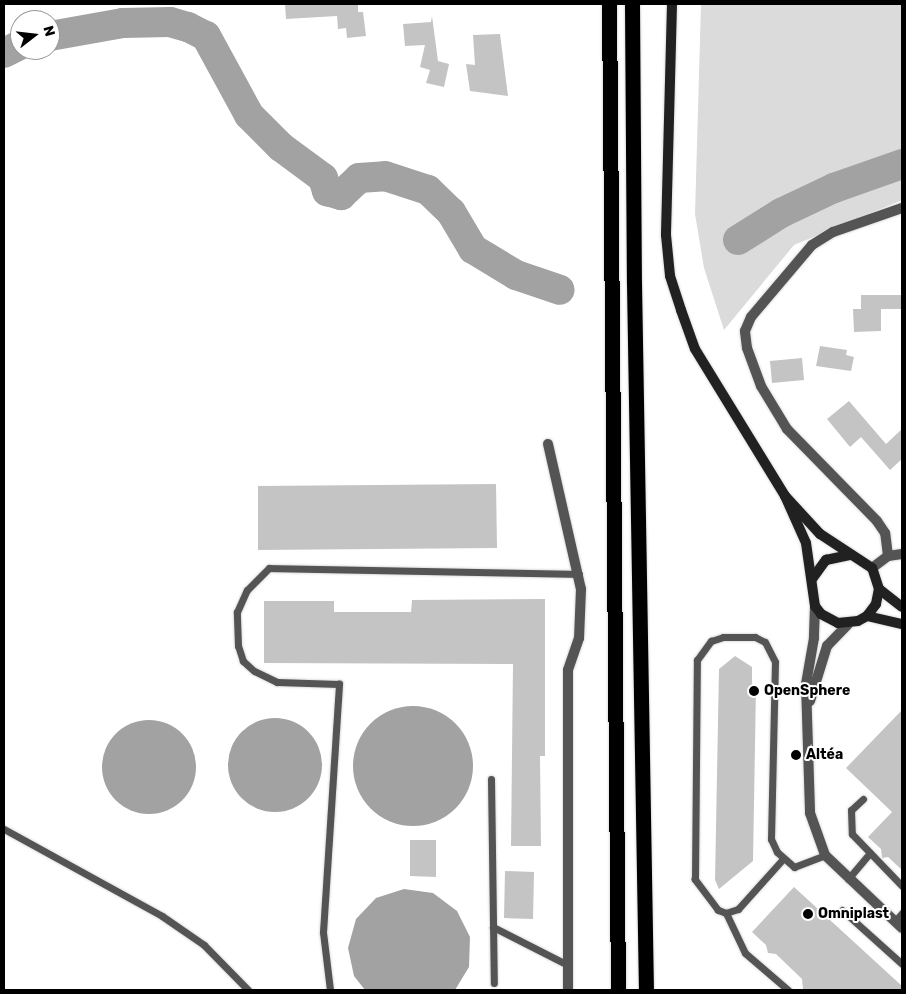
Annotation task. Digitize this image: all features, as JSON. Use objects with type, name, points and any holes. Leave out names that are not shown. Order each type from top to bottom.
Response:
[{"type":"highway","points":[[608,4],[618,990]]},
{"type":"highway","points":[[632,4],[634,283],[646,990]]},
{"type":"street","points":[[672,4],[666,235],[670,276],[695,349],[785,496],[806,543],[812,579],[810,593],[815,606],[814,638],[806,684],[810,813],[825,855],[848,879],[900,921]]},
{"type":"street","points":[[888,556],[885,533],[877,521],[787,429],[761,386],[747,348],[745,331],[751,317],[812,245],[833,232],[902,208]]},
{"type":"street","points":[[548,444],[578,574],[579,638],[568,670],[568,990]]},
{"type":"street","points":[[785,496],[820,534],[849,555],[862,559],[872,568],[879,589],[876,604],[867,616],[848,624],[827,646],[808,711]]},
{"type":"street","points":[[872,568],[888,556],[902,554]]},
{"type":"street","points":[[812,579],[826,560],[849,555]]},
{"type":"street","points":[[879,589],[902,607]]},
{"type":"street","points":[[815,606],[829,620],[848,624]]},
{"type":"street","points":[[867,616],[902,624]]},
{"type":"lane","points":[[330,990],[323,932],[339,684],[278,682],[254,671],[244,661],[238,646],[237,612],[246,590],[269,568],[578,574]]},
{"type":"lane","points":[[782,860],[738,909],[726,913],[718,910],[699,888],[694,867],[697,660],[706,645],[723,637],[755,638],[765,642],[772,650],[775,662],[771,839],[782,860],[794,867],[825,855]]},
{"type":"lane","points":[[492,779],[494,983]]},
{"type":"lane","points":[[863,799],[851,810],[849,821],[852,834],[902,886]]},
{"type":"lane","points":[[4,829],[162,916],[204,945],[248,990]]},
{"type":"lane","points":[[848,879],[870,853]]},
{"type":"lane","points":[[842,910],[902,964]]},
{"type":"lane","points":[[726,913],[745,953],[788,990]]},
{"type":"lane","points":[[493,927],[568,965]]},
{"type":"shaded area","points":[[701,4],[902,4],[902,200],[794,245],[724,330],[704,268],[695,214]]},
{"type":"shaded area","points":[[413,706],[436,710],[456,723],[469,743],[473,766],[469,789],[456,809],[436,822],[413,826],[390,822],[370,809],[357,789],[353,766],[357,743],[370,723],[390,710]]},
{"type":"shaded area","points":[[275,718],[293,721],[308,732],[319,747],[322,765],[319,783],[308,798],[293,809],[275,812],[257,809],[242,798],[231,783],[228,765],[231,747],[242,732],[257,721]]},
{"type":"shaded area","points":[[149,720],[167,723],[182,734],[193,749],[196,767],[193,785],[182,800],[167,811],[149,814],[131,811],[116,800],[105,785],[102,767],[105,749],[116,734],[131,723]]},
{"type":"shaded area","points":[[404,889],[433,893],[457,911],[470,937],[469,967],[455,990],[365,990],[354,976],[348,948],[356,919],[376,898]]},
{"type":"building","points":[[285,4],[358,4],[358,12],[363,12],[366,36],[347,38],[346,28],[338,29],[337,16],[286,19]]},
{"type":"building","points":[[432,16],[438,61],[449,64],[444,87],[426,83],[430,70],[420,67],[425,45],[405,46],[403,24],[431,22]]},
{"type":"building","points":[[500,34],[508,96],[470,91],[466,64],[475,65],[473,35]]},
{"type":"building","points":[[861,295],[902,295],[902,309],[881,309],[881,331],[854,332],[853,309],[861,309]]},
{"type":"building","points":[[820,346],[847,350],[846,355],[854,357],[851,371],[816,366]]},
{"type":"building","points":[[802,358],[804,380],[772,383],[770,361]]},
{"type":"building","points":[[849,401],[886,444],[902,429],[902,459],[890,470],[861,437],[850,447],[827,419]]},
{"type":"building","points":[[496,484],[497,548],[258,550],[258,486]]},
{"type":"building","points":[[545,599],[545,756],[540,756],[541,846],[511,846],[513,664],[264,663],[264,601],[334,601],[334,612],[411,612],[412,600]]},
{"type":"building","points":[[735,656],[752,667],[752,687],[756,687],[753,861],[719,889],[715,880],[719,669]]},
{"type":"building","points":[[902,710],[902,870],[888,857],[882,858],[881,849],[868,837],[892,812],[846,768]]},
{"type":"building","points":[[410,840],[436,840],[436,877],[410,876]]},
{"type":"building","points":[[505,871],[534,872],[533,919],[504,918]]},
{"type":"building","points":[[794,887],[902,986],[902,990],[803,989],[802,979],[776,954],[768,953],[766,945],[752,932]]},
{"type":"waterway","points":[[60,34],[123,23],[170,22],[188,27],[206,36],[249,115],[281,147],[323,178],[327,191],[341,195],[359,178],[385,176],[428,190],[451,212],[473,249],[516,275],[560,290]]},
{"type":"waterway","points":[[4,53],[10,50]]},
{"type":"waterway","points":[[738,240],[781,213],[834,188],[902,164]]},
{"type":"place","name":"OpenSphere","points":[[754,691]]},
{"type":"place","name":"Altéa","points":[[796,755]]},
{"type":"place","name":"Omniplast","points":[[808,914]]}]
